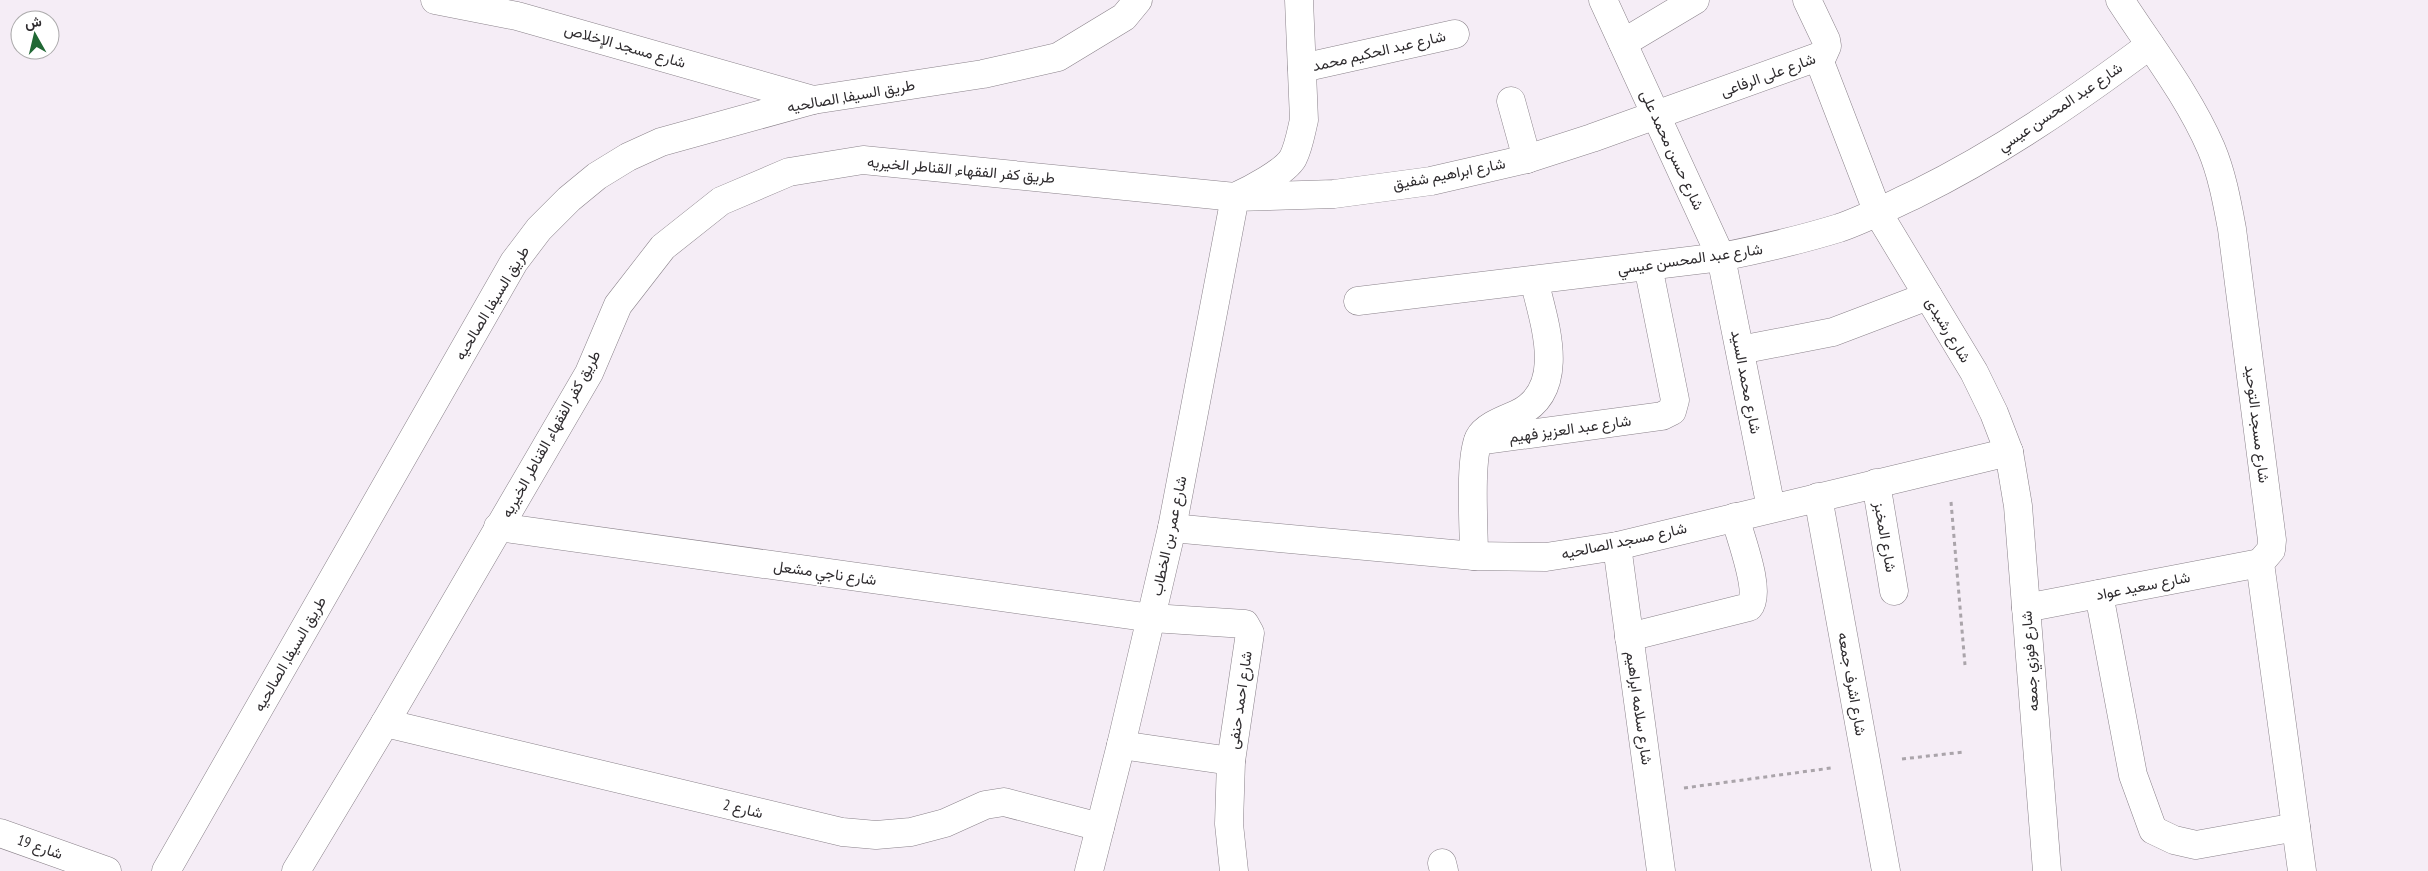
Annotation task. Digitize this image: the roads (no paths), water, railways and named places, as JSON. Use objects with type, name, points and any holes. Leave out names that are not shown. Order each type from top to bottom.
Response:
[{"type":"street","name":"شارع مسجد الإخلاص","points":[[435,0],[518,16],[813,100]]},
{"type":"street","name":"طريق السيفا, الصالحيه","points":[[166,871],[514,262],[539,229],[569,199],[597,176],[636,153],[660,142],[813,100],[984,74],[1058,57],[1124,17],[1138,0]]},
{"type":"street","points":[[1235,197],[1261,184],[1292,159],[1304,120],[1299,0]]},
{"type":"street","name":"شارع حسن محمد على","points":[[1603,0],[1721,257]]},
{"type":"street","points":[[1623,43],[1694,0]]},
{"type":"street","name":"شارع على الرفاعى","points":[[1656,115],[1823,55],[1827,46],[1808,0]]},
{"type":"street","name":"شارع مسجد التوحيد","points":[[2120,0],[2193,110],[2211,148],[2224,188],[2232,229],[2272,540],[2271,550],[2260,563]]},
{"type":"street","name":"شارع عبد الحكيم محمد","points":[[1302,68],[1456,34]]},
{"type":"street","name":"شارع عبد المحسن عيسي","points":[[1358,301],[1721,257],[1800,239],[1840,227],[1878,212],[1991,154],[2046,120],[2150,45]]},
{"type":"street","name":"شارع رشيدى","points":[[1818,57],[1878,212],[1974,372],[1994,413],[2009,452]]},
{"type":"street","points":[[1511,101],[1527,159]]},
{"type":"street","name":"شارع ابراهيم شفيق","points":[[1235,197],[1353,191],[1431,180],[1527,159],[1656,115]]},
{"type":"street","name":"طريق كفر الفقهاء, القناطر الخيريه","points":[[296,871],[385,723],[589,373],[618,305],[663,247],[721,201],[789,172],[863,160],[1235,197]]},
{"type":"street","name":"شارع عمر بن الخطاب","points":[[1089,871],[1122,745],[1172,528],[1235,197]]},
{"type":"street","name":"شارع محمد السيد","points":[[1721,257],[1771,508]]},
{"type":"street","name":"شارع عبد العزيز فهيم","points":[[1478,441],[1662,416],[1672,411],[1675,400],[1648,266]]},
{"type":"street","points":[[1474,556],[1474,453],[1478,441],[1480,436],[1488,430],[1522,412],[1542,394],[1549,366],[1547,336],[1534,280]]},
{"type":"street","points":[[1740,350],[1833,332],[1928,296]]},
{"type":"street","name":"شارع مسجد الصالحيه","points":[[1172,528],[1474,556],[1546,557],[1617,546],[2009,452]]},
{"type":"street","name":"شارع فوزي جمعه","points":[[2009,452],[2018,506],[2047,871]]},
{"type":"street","name":"شارع المخبز","points":[[1876,483],[1894,591]]},
{"type":"street","name":"شارع اشرف جمعه","points":[[1818,497],[1886,871]]},
{"type":"street","points":[[1630,637],[1740,611],[1753,602],[1753,582],[1735,517]]},
{"type":"street","name":"شارع ناجي مشعل","points":[[498,528],[1152,618]]},
{"type":"street","name":"شارع سلامه ابراهيم","points":[[1617,546],[1661,871]]},
{"type":"street","points":[[2260,563],[2302,871]]},
{"type":"street","name":"شارع سعيد عواد","points":[[2026,608],[2260,563]]},
{"type":"street","points":[[2099,594],[2133,775],[2153,830],[2174,840],[2196,845],[2296,826]]},
{"type":"street","name":"شارع احمد حنفى","points":[[1152,618],[1242,623],[1248,626],[1250,634],[1231,761],[1229,824],[1234,871]]},
{"type":"street","name":"شارع 2","points":[[385,723],[842,832],[876,834],[911,832],[945,823],[985,805],[1004,802],[1100,827]]},
{"type":"street","points":[[1122,745],[1231,761]]},
{"type":"street","name":"شارع 19","points":[[0,833],[107,871]]}]
